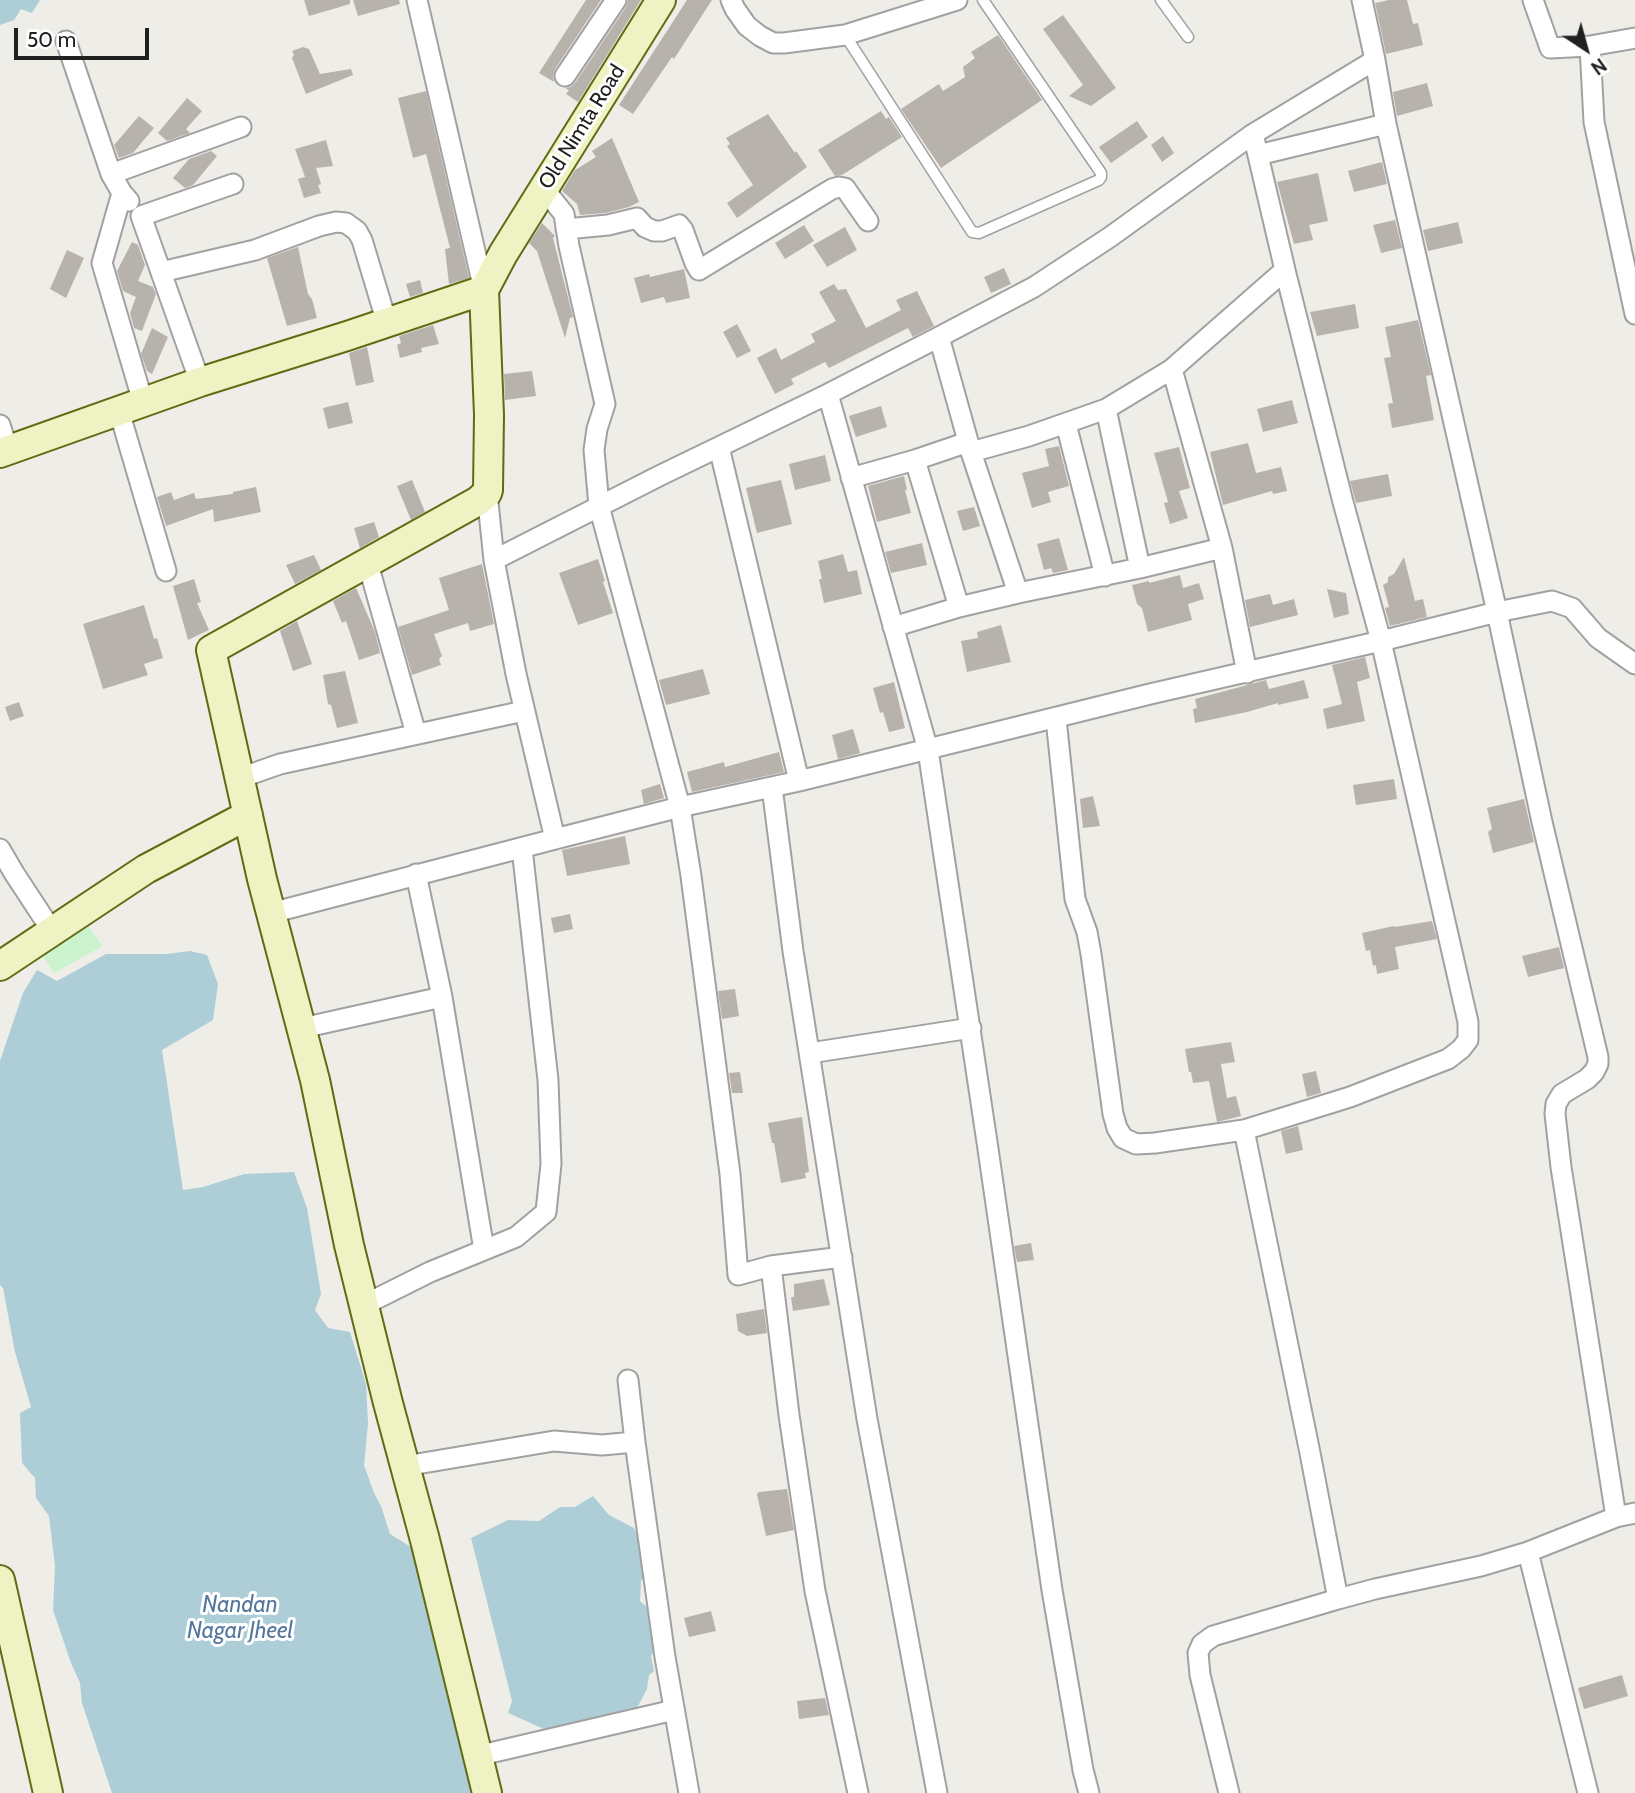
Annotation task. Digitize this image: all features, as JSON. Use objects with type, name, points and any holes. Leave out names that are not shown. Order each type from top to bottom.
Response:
[{"type":"street","points":[[417,0],[484,290],[489,415],[487,493],[494,561],[524,711],[555,839]]},
{"type":"street","points":[[565,76],[616,0]]},
{"type":"street","name":"Old Nimta Road","points":[[484,290],[503,254],[661,0]]},
{"type":"street","points":[[731,0],[747,26],[773,43],[845,35],[957,0]]},
{"type":"street","points":[[1229,1793],[1200,1675],[1198,1653],[1202,1644],[1213,1636],[1375,1589],[1480,1566],[1528,1552],[1626,1515],[1561,1167],[1555,1114],[1556,1104],[1562,1094],[1594,1072],[1598,1057],[1542,822],[1386,124],[1362,0]]},
{"type":"street","points":[[1533,0],[1550,48],[1590,46],[1635,38]]},
{"type":"street","points":[[66,41],[111,174],[141,216],[200,382]]},
{"type":"street","points":[[1590,46],[1594,122],[1635,314]]},
{"type":"street","points":[[494,561],[599,506],[939,338],[1034,286],[1110,237],[1253,134],[1375,60]]},
{"type":"street","points":[[1258,155],[1386,124]]},
{"type":"street","points":[[111,174],[241,127]]},
{"type":"street","points":[[1056,719],[1075,899],[1087,932],[1113,1114],[1123,1138],[1136,1144],[1155,1143],[1244,1130],[1350,1097],[1448,1059],[1461,1049],[1468,1040],[1468,1022],[1381,641],[1343,502],[1253,134]]},
{"type":"street","points":[[141,216],[233,184]]},
{"type":"street","points":[[566,229],[608,225],[637,218],[645,227],[654,231],[679,225],[699,270],[831,189],[845,188],[868,220]]},
{"type":"street","points":[[544,190],[564,214],[605,404],[594,450],[599,506],[680,807],[730,1174],[738,1275],[771,1266],[842,1257]]},
{"type":"street","points":[[122,193],[102,263],[166,571]]},
{"type":"street","points":[[161,272],[255,250],[319,226],[346,223],[357,231],[362,240],[387,323]]},
{"type":"street","points":[[851,478],[915,460],[1066,425],[1106,409],[1172,369],[1285,270]]},
{"type":"street","points":[[3,443],[131,407],[484,290]]},
{"type":"street","points":[[939,338],[970,447],[1018,593]]},
{"type":"street","points":[[1172,369],[1222,548],[1247,673]]},
{"type":"street","points":[[828,394],[928,750],[1052,1590],[1089,1793]]},
{"type":"street","points":[[1106,409],[1140,568]]},
{"type":"street","points":[[1066,425],[1105,576]]},
{"type":"street","points":[[719,447],[799,781]]},
{"type":"street","points":[[915,460],[959,607]]},
{"type":"street","points":[[487,493],[478,501],[368,564],[211,650],[271,913],[315,1080],[349,1245],[487,1793]]},
{"type":"street","points":[[893,626],[1018,593],[1105,576],[1222,548]]},
{"type":"street","points":[[368,564],[415,734]]},
{"type":"street","points":[[271,913],[680,807],[1552,601],[1572,608],[1598,638],[1635,664]]},
{"type":"street","points":[[240,778],[281,764],[524,711]]},
{"type":"street","points":[[772,787],[793,951],[867,1419],[937,1793]]},
{"type":"street","points":[[0,966],[146,869],[248,815]]},
{"type":"street","points":[[364,1305],[430,1272],[516,1237],[546,1212],[551,1164],[548,1080],[522,848]]},
{"type":"street","points":[[0,849],[52,931]]},
{"type":"street","points":[[416,874],[442,997],[484,1250]]},
{"type":"street","points":[[302,1027],[442,997]]},
{"type":"street","points":[[810,1054],[971,1028]]},
{"type":"street","points":[[1244,1130],[1338,1599]]},
{"type":"street","points":[[771,1266],[789,1415],[815,1591],[858,1793]]},
{"type":"street","points":[[628,1380],[665,1657],[689,1793]]},
{"type":"street","points":[[405,1466],[554,1441],[602,1445],[635,1442]]},
{"type":"street","points":[[1528,1552],[1588,1793]]},
{"type":"street","points":[[0,1580],[4,1614],[48,1793]]},
{"type":"street","points":[[477,1756],[674,1710]]},
{"type":"lane","points":[[845,35],[972,232],[979,233],[1101,177],[1101,173],[983,0]]},
{"type":"lane","points":[[1161,0],[1188,37]]},
{"type":"green space","points":[[85,922],[103,946],[54,973],[39,950]]},
{"type":"water","points":[[0,0],[40,0],[32,13],[21,9],[14,20],[0,25]]},
{"type":"water","name":"Nandan Nagar Jheel","points":[[190,951],[207,955],[218,984],[213,1020],[162,1050],[183,1190],[203,1187],[244,1174],[294,1172],[307,1208],[321,1294],[315,1310],[328,1328],[350,1332],[366,1384],[368,1423],[364,1465],[390,1534],[411,1547],[416,1547],[473,1793],[112,1793],[82,1703],[80,1683],[53,1610],[55,1566],[49,1516],[36,1498],[35,1478],[22,1463],[20,1413],[31,1407],[15,1352],[3,1288],[0,1285],[0,1061],[23,993],[37,970],[57,981],[106,954],[167,954]]},
{"type":"water","points":[[593,1496],[609,1515],[634,1528],[643,1549],[651,1578],[641,1580],[640,1601],[656,1615],[657,1646],[651,1656],[654,1671],[649,1675],[647,1689],[638,1706],[627,1715],[610,1723],[544,1729],[508,1713],[512,1701],[471,1538],[508,1520],[539,1521],[560,1507],[575,1507]]},
{"type":"building","points":[[304,0],[350,0],[350,4],[309,16]]},
{"type":"building","points":[[353,0],[399,0],[400,4],[358,16]]},
{"type":"building","points":[[586,0],[601,0],[555,69],[554,82],[539,73]]},
{"type":"building","points":[[628,0],[641,0],[578,102],[566,94],[569,90],[565,88],[575,83]]},
{"type":"building","points":[[687,0],[712,0],[674,59],[672,57],[633,114],[619,105]]},
{"type":"building","points":[[1407,0],[1413,24],[1418,23],[1423,45],[1386,54],[1375,3]]},
{"type":"building","points":[[1063,15],[1116,88],[1091,106],[1069,96],[1083,85],[1043,29]]},
{"type":"building","points":[[998,35],[1042,100],[941,168],[901,109],[939,84],[943,91],[965,77],[963,67],[975,58],[971,52]]},
{"type":"building","points":[[303,47],[309,49],[320,74],[351,69],[353,75],[306,94],[292,58],[292,51]]},
{"type":"building","points":[[1427,83],[1433,106],[1397,116],[1393,92]]},
{"type":"building","points":[[426,91],[469,278],[449,284],[445,249],[450,248],[426,154],[413,158],[398,98]]},
{"type":"building","points":[[187,98],[202,111],[186,129],[190,133],[167,141],[158,133]]},
{"type":"building","points":[[881,111],[886,119],[889,117],[902,137],[842,175],[835,176],[818,150]]},
{"type":"building","points":[[768,114],[807,167],[737,218],[727,203],[753,185],[727,146],[730,144],[726,138]]},
{"type":"building","points":[[139,116],[154,128],[133,153],[119,158],[114,145]]},
{"type":"building","points":[[1137,121],[1148,137],[1111,163],[1099,147]]},
{"type":"building","points":[[1163,136],[1174,153],[1162,162],[1151,145]]},
{"type":"building","points":[[612,138],[639,202],[606,213],[580,215],[577,204],[562,191],[575,170],[596,157],[592,151]]},
{"type":"building","points":[[326,140],[333,166],[316,168],[321,193],[304,198],[298,179],[305,177],[295,149]]},
{"type":"building","points":[[211,151],[217,156],[193,185],[185,188],[173,178],[189,159]]},
{"type":"building","points":[[1382,162],[1387,184],[1354,192],[1348,171]]},
{"type":"building","points":[[1318,173],[1328,221],[1309,225],[1313,240],[1294,244],[1277,182]]},
{"type":"building","points":[[1395,220],[1402,248],[1381,253],[1373,225]]},
{"type":"building","points":[[1458,222],[1463,243],[1428,251],[1423,230]]},
{"type":"building","points":[[542,223],[555,236],[553,238],[573,317],[570,318],[565,338],[537,251],[529,243]]},
{"type":"building","points":[[804,225],[814,241],[785,259],[775,243]]},
{"type":"building","points":[[845,227],[857,250],[827,267],[813,245]]},
{"type":"building","points":[[132,242],[138,245],[145,265],[138,281],[153,287],[156,294],[142,331],[134,328],[130,313],[136,297],[123,291],[117,271]]},
{"type":"building","points":[[298,247],[308,294],[317,318],[287,326],[267,258]]},
{"type":"building","points":[[67,250],[84,258],[66,298],[50,289]]},
{"type":"building","points":[[1004,268],[1011,284],[991,293],[984,277]]},
{"type":"building","points":[[684,269],[690,298],[666,303],[664,297],[641,303],[634,278]]},
{"type":"building","points":[[420,280],[423,293],[410,297],[406,284]]},
{"type":"building","points":[[834,284],[838,290],[846,289],[866,328],[901,310],[896,300],[917,291],[934,326],[913,337],[908,328],[829,368],[825,362],[791,379],[794,384],[775,394],[757,358],[776,348],[781,360],[815,342],[811,334],[836,321],[819,292]]},
{"type":"building","points":[[1355,304],[1359,328],[1317,336],[1310,312]]},
{"type":"building","points":[[1418,320],[1431,375],[1426,376],[1434,420],[1392,428],[1388,404],[1393,403],[1384,358],[1391,357],[1385,327]]},
{"type":"building","points":[[737,324],[751,351],[737,358],[723,332]]},
{"type":"building","points":[[433,325],[439,344],[421,348],[422,352],[400,358],[397,345],[401,343],[399,336]]},
{"type":"building","points":[[152,328],[168,337],[152,374],[147,371],[141,354]]},
{"type":"building","points":[[367,347],[374,382],[356,386],[349,353]]},
{"type":"building","points":[[532,371],[536,396],[505,400],[504,374]]},
{"type":"building","points":[[1292,400],[1298,423],[1263,432],[1257,409]]},
{"type":"building","points":[[348,402],[353,423],[328,429],[323,408]]},
{"type":"building","points":[[881,406],[887,427],[856,437],[849,416]]},
{"type":"building","points":[[1248,443],[1256,473],[1281,467],[1287,491],[1273,494],[1272,491],[1223,505],[1210,452]]},
{"type":"building","points":[[1059,446],[1069,486],[1048,492],[1051,502],[1032,508],[1022,473],[1049,466],[1045,449]]},
{"type":"building","points":[[1179,447],[1190,488],[1179,491],[1188,518],[1170,524],[1164,503],[1168,502],[1154,453]]},
{"type":"building","points":[[825,455],[831,481],[795,490],[789,464]]},
{"type":"building","points":[[1388,474],[1392,496],[1356,503],[1350,481]]},
{"type":"building","points":[[904,476],[911,513],[877,522],[868,486]]},
{"type":"building","points":[[412,480],[425,512],[411,520],[397,486]]},
{"type":"building","points":[[781,480],[792,524],[757,533],[746,488]]},
{"type":"building","points":[[256,487],[261,512],[214,522],[213,509],[166,526],[157,497],[171,492],[174,500],[194,493],[196,499],[233,494]]},
{"type":"building","points":[[974,507],[980,526],[963,531],[957,511]]},
{"type":"building","points":[[374,522],[379,537],[360,548],[354,528]]},
{"type":"building","points":[[1059,538],[1068,570],[1053,573],[1051,568],[1044,570],[1037,544]]},
{"type":"building","points":[[922,543],[927,565],[891,573],[885,552]]},
{"type":"building","points":[[843,554],[848,572],[857,570],[862,594],[824,603],[818,561]]},
{"type":"building","points":[[314,555],[321,570],[295,584],[286,565]]},
{"type":"building","points":[[1404,557],[1415,601],[1423,599],[1427,617],[1390,626],[1385,608],[1389,607],[1383,585],[1388,582],[1388,577],[1394,574]]},
{"type":"building","points":[[598,559],[613,613],[578,625],[559,573]]},
{"type":"building","points":[[482,564],[494,624],[470,631],[468,623],[434,634],[442,656],[439,659],[441,665],[412,675],[398,627],[449,610],[439,578]]},
{"type":"building","points":[[1180,575],[1183,588],[1199,583],[1204,599],[1188,604],[1192,620],[1148,632],[1132,585]]},
{"type":"building","points":[[194,579],[201,602],[197,603],[209,630],[188,640],[173,586]]},
{"type":"building","points":[[356,588],[375,632],[380,653],[359,660],[346,621],[342,623],[333,601]]},
{"type":"building","points":[[1327,589],[1346,593],[1349,614],[1334,618]]},
{"type":"building","points":[[1270,594],[1273,605],[1294,599],[1298,615],[1250,627],[1245,600]]},
{"type":"building","points":[[144,605],[163,658],[144,664],[148,675],[103,689],[83,624]]},
{"type":"building","points":[[297,621],[312,664],[293,671],[280,631]]},
{"type":"building","points":[[1001,625],[1011,662],[967,672],[961,641],[978,638],[977,632]]},
{"type":"building","points":[[1365,657],[1370,678],[1357,682],[1365,721],[1327,729],[1323,709],[1342,704],[1332,665]]},
{"type":"building","points":[[703,669],[710,694],[666,705],[659,680]]},
{"type":"building","points":[[345,671],[358,723],[337,728],[331,705],[328,704],[323,675]]},
{"type":"building","points":[[1266,680],[1269,689],[1304,680],[1309,698],[1195,723],[1195,699]]},
{"type":"building","points":[[894,682],[905,728],[889,732],[873,688]]},
{"type":"building","points":[[19,702],[24,716],[10,721],[5,707]]},
{"type":"building","points":[[853,729],[860,753],[838,759],[832,735]]},
{"type":"building","points":[[779,752],[784,772],[692,792],[687,772],[724,762],[725,767]]},
{"type":"building","points":[[1394,779],[1397,799],[1356,805],[1353,785]]},
{"type":"building","points":[[660,784],[664,798],[644,804],[641,790]]},
{"type":"building","points":[[1093,796],[1100,826],[1083,828],[1080,799]]},
{"type":"building","points":[[1524,799],[1534,842],[1493,853],[1488,832],[1492,829],[1487,808]]},
{"type":"building","points":[[625,836],[630,864],[567,876],[562,850]]},
{"type":"building","points":[[570,914],[573,929],[554,933],[551,918]]},
{"type":"building","points":[[1432,921],[1437,939],[1395,947],[1399,969],[1377,974],[1370,950],[1366,951],[1362,933]]},
{"type":"building","points":[[1559,947],[1564,968],[1528,977],[1522,956]]},
{"type":"building","points":[[735,989],[739,1016],[722,1019],[718,991]]},
{"type":"building","points":[[1231,1042],[1235,1062],[1221,1064],[1227,1098],[1236,1096],[1241,1116],[1217,1122],[1209,1081],[1193,1083],[1185,1049]]},
{"type":"building","points":[[1316,1071],[1321,1093],[1307,1097],[1302,1074]]},
{"type":"building","points":[[740,1072],[743,1093],[732,1093],[729,1073]]},
{"type":"building","points":[[802,1117],[809,1172],[805,1173],[806,1178],[781,1183],[768,1123]]},
{"type":"building","points":[[1298,1126],[1303,1150],[1286,1154],[1281,1131]]},
{"type":"building","points":[[1031,1243],[1034,1260],[1017,1262],[1014,1246]]},
{"type":"building","points":[[824,1279],[830,1305],[793,1311],[791,1297],[794,1297],[794,1284]]},
{"type":"building","points":[[764,1309],[767,1333],[747,1336],[738,1331],[736,1314]]},
{"type":"building","points":[[787,1489],[794,1530],[766,1536],[757,1494]]},
{"type":"building","points":[[711,1611],[716,1631],[689,1637],[684,1618]]},
{"type":"building","points":[[1622,1675],[1628,1696],[1584,1709],[1578,1688]]},
{"type":"building","points":[[825,1698],[829,1715],[799,1719],[797,1701]]}]
